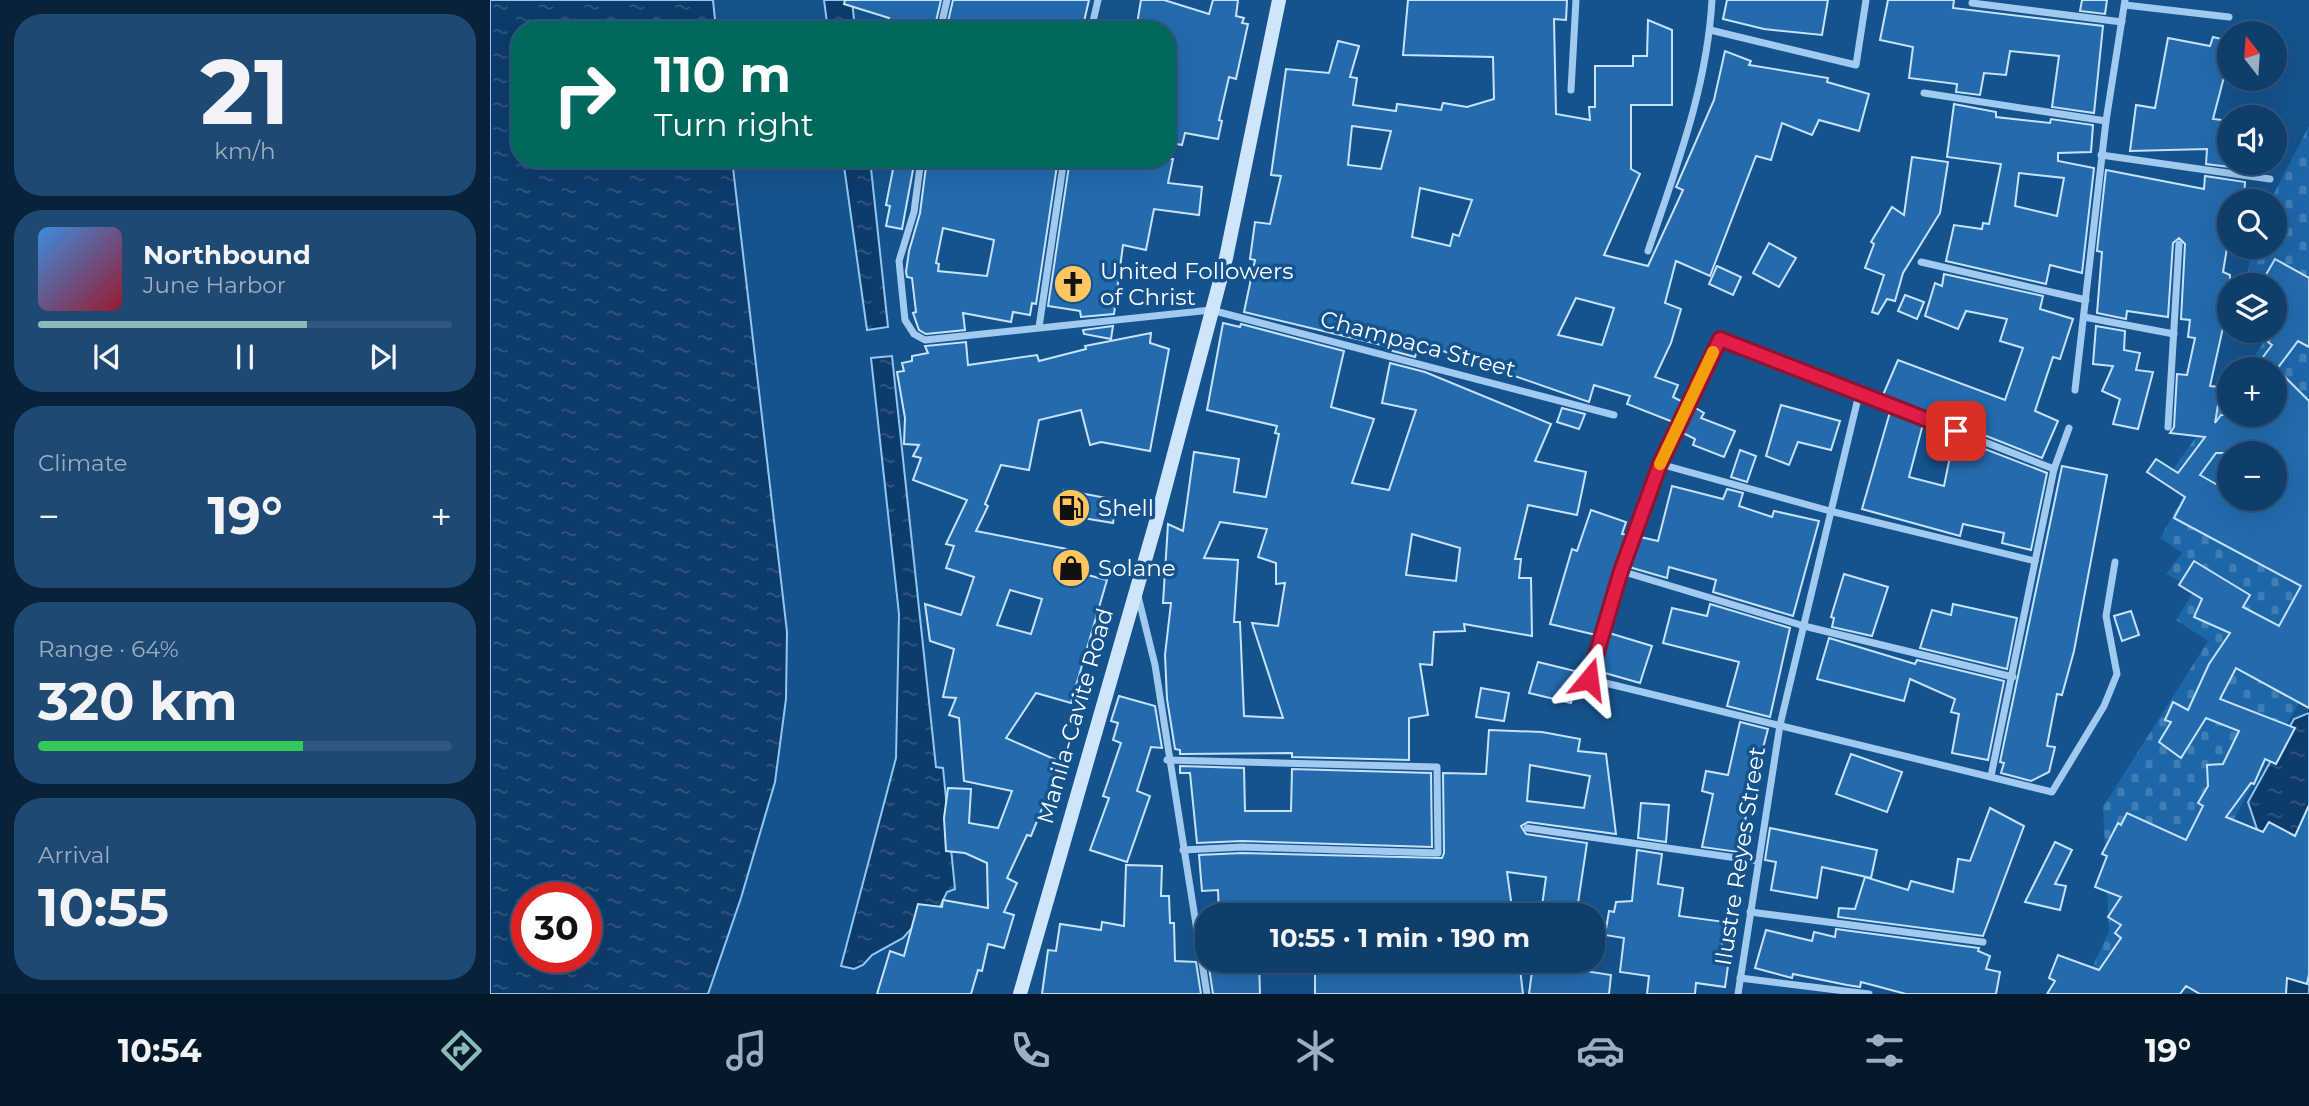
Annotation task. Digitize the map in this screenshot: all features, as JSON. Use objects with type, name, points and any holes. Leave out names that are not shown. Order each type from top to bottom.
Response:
[{"type":"main road","name":"Manila-Cavite Road","points":[[1020,994],[1135,586],[1156,522],[1226,258],[1279,0]]},
{"type":"street","points":[[942,21],[947,0]]},
{"type":"street","points":[[1093,21],[1098,0]]},
{"type":"street","points":[[1571,90],[1576,0]]},
{"type":"street","points":[[1648,251],[1695,110],[1710,30],[1712,0]]},
{"type":"street","points":[[1710,30],[1856,65],[1866,0]]},
{"type":"street","points":[[1972,3],[2122,22]]},
{"type":"street","points":[[2075,390],[2101,155],[2125,3],[2229,17]]},
{"type":"street","points":[[1924,93],[2106,121]]},
{"type":"street","points":[[2101,155],[2270,179]]},
{"type":"street","points":[[920,168],[914,212],[899,261],[905,320],[914,334],[925,340],[1211,310]]},
{"type":"street","points":[[1039,327],[1063,168]]},
{"type":"street","points":[[2168,427],[2179,244]]},
{"type":"street","points":[[1921,261],[2085,300]]},
{"type":"street","name":"Champaca Street","points":[[1211,310],[1614,415]]},
{"type":"street","points":[[2084,317],[2174,334]]},
{"type":"street","points":[[2053,469],[1720,339],[1660,464],[1621,571],[1589,679],[2052,792],[2104,706],[2117,674],[2106,617],[2115,562]]},
{"type":"street","name":"Ilustre Reyes Street","points":[[1738,994],[1780,725],[1859,394]]},
{"type":"street","points":[[1991,776],[2053,469],[2069,428]]},
{"type":"street","points":[[1660,464],[1830,511],[2035,561]]},
{"type":"street","points":[[1621,571],[1804,626],[2013,677]]},
{"type":"street","points":[[1135,586],[1155,665],[1167,760],[1206,994]]},
{"type":"street","points":[[1167,760],[1437,767],[1438,853],[1242,847],[1183,850]]},
{"type":"street","points":[[1527,828],[1758,861]]},
{"type":"street","points":[[1750,912],[1983,942]]},
{"type":"street","points":[[1740,978],[1870,994]]},
{"type":"green space","points":[[2309,126],[2309,685],[2242,804],[2144,994],[2080,994],[2109,931],[2103,807],[2208,641],[2176,620],[2195,589],[2166,574],[2182,553],[2160,538],[2185,494],[2163,483],[2217,408],[2217,427],[2287,427],[2287,357],[2254,357],[2263,343],[2287,343],[2287,273],[2248,273],[2249,259],[2287,259],[2287,189],[2276,189],[2284,175],[2287,175],[2287,168]]},
{"type":"water","points":[[490,0],[713,0],[715,21],[511,21],[511,168],[733,168],[787,632],[786,699],[775,782],[741,898],[708,994],[490,994]]},
{"type":"water","points":[[824,0],[852,0],[854,21],[827,21]]},
{"type":"water","points":[[844,168],[871,168],[888,327],[867,330]]},
{"type":"water","points":[[892,356],[936,767],[943,768],[955,889],[947,892],[937,913],[919,920],[903,938],[872,955],[863,965],[854,969],[841,966],[896,758],[899,614],[871,358]]},
{"type":"water","points":[[2309,713],[2309,878],[2263,847],[2248,802],[2294,719]]},
{"type":"water","points":[[2309,947],[2309,994],[2211,994],[2287,979]]},
{"type":"building","points":[[845,0],[941,0],[936,21],[888,21],[889,18],[844,4]]},
{"type":"building","points":[[953,0],[1089,0],[1084,21],[948,21]]},
{"type":"building","points":[[1141,0],[1164,0],[1209,14],[1213,0],[1238,0],[1236,16],[1244,18],[1242,23],[1248,24],[1236,79],[1229,77],[1219,120],[1222,121],[1218,139],[1185,133],[1182,145],[1176,144],[1176,21],[1138,21]]},
{"type":"building","points":[[1408,0],[1567,0],[1566,20],[1554,19],[1556,114],[1590,120],[1589,107],[1595,107],[1595,66],[1633,66],[1633,56],[1647,56],[1648,20],[1672,30],[1672,105],[1631,105],[1631,169],[1640,174],[1604,255],[1648,266],[1683,190],[1676,187],[1714,100],[1725,51],[1751,61],[1749,65],[1828,78],[1827,82],[1869,94],[1859,131],[1819,120],[1812,135],[1782,123],[1771,160],[1756,156],[1710,276],[1676,261],[1665,303],[1681,309],[1671,343],[1655,377],[1678,385],[1673,397],[1683,402],[1673,422],[1627,404],[1630,396],[1594,385],[1589,402],[1420,343],[1415,357],[1389,350],[1390,347],[1244,312],[1255,260],[1250,259],[1255,222],[1270,224],[1281,176],[1271,175],[1286,69],[1329,73],[1338,41],[1359,46],[1350,77],[1357,78],[1353,105],[1396,111],[1397,104],[1441,110],[1443,103],[1467,107],[1494,99],[1493,57],[1403,55]],"holes":[[[1352,126],[1391,131],[1381,169],[1348,165]],[[1420,188],[1472,200],[1459,236],[1453,234],[1450,246],[1412,237]],[[1576,298],[1614,308],[1602,345],[1558,335]]]},
{"type":"building","points":[[1727,0],[1828,0],[1822,35],[1764,29],[1723,19]]},
{"type":"building","points":[[1888,0],[1954,0],[1953,8],[2103,26],[2094,113],[2052,107],[2059,56],[2010,51],[2006,75],[1984,73],[1980,95],[1956,92],[1957,84],[1909,78],[1913,47],[1880,40]]},
{"type":"building","points":[[2082,0],[2107,0],[2105,14],[2080,11]]},
{"type":"building","points":[[2213,37],[2217,38],[2217,91],[2220,91],[2213,119],[2217,119],[2217,165],[2206,164],[2207,149],[2130,151],[2136,105],[2155,108],[2168,38],[2210,46]]},
{"type":"building","points":[[1954,104],[1996,112],[1996,117],[2050,123],[2051,119],[2093,125],[2091,152],[2058,153],[2058,161],[2094,168],[2082,273],[2050,265],[2046,284],[1946,261],[1954,225],[1982,229],[1983,223],[1989,224],[2001,164],[1947,157]],"holes":[[[2019,173],[2064,178],[2057,216],[2015,206]]]},
{"type":"building","points":[[1912,157],[1948,162],[1940,213],[1903,273],[1895,301],[1887,299],[1878,314],[1872,312],[1884,275],[1865,268],[1874,244],[1871,242],[1892,207],[1904,215]]},
{"type":"building","points":[[893,168],[913,168],[902,229],[886,226],[890,206],[886,205]]},
{"type":"building","points":[[926,168],[1057,168],[1036,304],[1032,303],[1030,315],[1013,312],[1011,322],[963,313],[965,330],[926,334],[919,330],[913,313],[916,312],[912,278],[907,277],[906,272],[920,213]],"holes":[[[943,228],[994,240],[987,276],[938,271],[939,264],[936,263]]]},
{"type":"building","points":[[1069,168],[1171,168],[1168,183],[1202,187],[1199,215],[1154,209],[1146,250],[1123,245],[1114,314],[1081,317],[1080,311],[1048,306]]},
{"type":"building","points":[[2106,170],[2204,189],[2205,176],[2245,182],[2245,189],[2217,189],[2217,259],[2225,259],[2223,272],[2225,273],[2217,273],[2217,343],[2220,343],[2210,386],[2217,387],[2215,423],[2217,420],[2217,427],[2287,427],[2287,379],[2309,401],[2309,708],[2236,668],[2220,699],[2295,728],[2276,764],[2265,759],[2254,784],[2251,783],[2226,817],[2263,832],[2269,822],[2295,836],[2309,805],[2309,974],[2307,984],[2287,978],[2286,994],[2200,994],[2186,986],[2180,994],[2047,994],[2055,981],[2049,978],[2058,955],[2099,970],[2121,938],[2115,933],[2121,925],[2108,917],[2121,897],[2095,887],[2107,856],[2102,854],[2118,823],[2121,825],[2127,813],[2186,840],[2203,806],[2198,803],[2208,786],[2207,765],[2223,764],[2239,731],[2206,718],[2181,758],[2159,742],[2171,722],[2165,720],[2173,702],[2188,710],[2209,664],[2230,633],[2194,617],[2202,599],[2179,585],[2194,561],[2250,595],[2243,607],[2279,626],[2301,586],[2174,518],[2185,497],[2147,472],[2156,459],[2178,473],[2205,437],[2170,433],[2174,427],[2177,374],[2187,375],[2195,338],[2188,337],[2190,320],[2181,319],[2185,244],[2179,238],[2173,243],[2168,317],[2127,311],[2126,319],[2097,313],[2102,252],[2097,251]]},
{"type":"building","points":[[1769,243],[1796,258],[1779,287],[1753,273]]},
{"type":"building","points":[[2275,259],[2309,278],[2309,347],[2298,341],[2286,357],[2263,357],[2272,345],[2269,343],[2287,343],[2287,273],[2267,273]]},
{"type":"building","points":[[1717,266],[1741,277],[1733,295],[1709,284]]},
{"type":"building","points":[[1944,274],[2043,296],[2040,309],[2073,319],[2060,359],[2053,357],[2035,411],[2058,421],[2042,458],[1883,395],[1898,360],[2005,400],[2023,348],[2000,341],[2007,319],[1966,311],[1958,329],[1925,316],[1935,283],[1942,286]]},
{"type":"building","points":[[1905,295],[1924,302],[1917,319],[1898,311]]},
{"type":"building","points":[[1223,323],[1240,327],[1241,324],[1344,351],[1331,407],[1374,419],[1352,483],[1389,490],[1416,410],[1382,403],[1390,363],[1425,372],[1551,424],[1535,461],[1586,472],[1577,515],[1528,505],[1515,559],[1521,559],[1519,578],[1531,578],[1532,636],[1464,624],[1465,631],[1434,632],[1432,665],[1420,664],[1428,715],[1409,718],[1409,760],[1292,757],[1292,753],[1180,754],[1180,750],[1175,749],[1167,699],[1165,655],[1171,603],[1163,603],[1168,524],[1183,531],[1194,452],[1239,459],[1234,492],[1266,497],[1279,434],[1275,433],[1277,426],[1207,410]],"holes":[[[1220,522],[1267,529],[1258,557],[1276,563],[1276,584],[1285,583],[1278,626],[1252,623],[1283,718],[1244,716],[1240,622],[1234,622],[1238,560],[1204,558]],[[1412,534],[1460,548],[1456,581],[1406,575]]]},
{"type":"building","points":[[1113,326],[1111,339],[1084,334],[1083,330]]},
{"type":"building","points":[[2096,326],[2125,331],[2124,350],[2140,353],[2136,370],[2153,372],[2138,429],[2113,424],[2120,399],[2102,391],[2113,366],[2093,364]]},
{"type":"building","points":[[1151,333],[1150,343],[1169,349],[1150,451],[1101,442],[1090,445],[1081,410],[1039,420],[1029,470],[1001,465],[985,504],[988,506],[976,531],[1072,550],[1068,570],[1107,580],[1071,703],[1036,693],[1006,738],[1061,762],[1031,836],[1027,835],[1007,878],[1017,883],[1004,912],[1014,915],[1004,948],[988,944],[982,971],[978,970],[971,994],[877,994],[890,951],[904,956],[918,904],[942,907],[943,900],[988,908],[987,863],[965,853],[946,851],[944,818],[948,788],[971,789],[969,823],[998,828],[1012,791],[964,781],[959,718],[949,715],[956,698],[943,697],[954,649],[930,641],[925,604],[961,615],[974,577],[946,568],[954,546],[946,544],[967,500],[913,480],[921,458],[913,456],[919,445],[904,444],[905,418],[897,372],[904,371],[902,363],[912,361],[912,356],[928,353],[925,346],[966,342],[968,365],[1037,355],[1039,361],[1086,349],[1085,346]],"holes":[[[1010,590],[1042,599],[1031,634],[997,625]]]},
{"type":"building","points":[[1781,405],[1840,421],[1831,450],[1798,442],[1789,465],[1766,456]]},
{"type":"building","points":[[1694,407],[1704,413],[1701,418],[1735,431],[1724,457],[1693,445],[1695,439],[1683,433]]},
{"type":"building","points":[[1562,408],[1585,414],[1579,429],[1557,422]]},
{"type":"building","points":[[1890,412],[1923,424],[1909,477],[1944,486],[1954,437],[2047,473],[2031,550],[2002,543],[2004,533],[1963,524],[1960,536],[1862,509]]},
{"type":"building","points":[[1740,450],[1756,456],[1747,482],[1731,477]]},
{"type":"building","points":[[2062,466],[2107,475],[2074,651],[2062,695],[2057,694],[2047,746],[2055,747],[2049,772],[2031,781],[2001,773],[2004,763],[2000,762]]},
{"type":"building","points":[[1672,486],[1723,499],[1727,489],[1743,493],[1739,506],[1772,517],[1774,511],[1819,521],[1793,616],[1713,592],[1716,580],[1669,567],[1667,578],[1629,567],[1640,537],[1658,541]]},
{"type":"building","points":[[1064,490],[1117,500],[1113,523],[1059,514]]},
{"type":"building","points":[[1591,510],[1626,522],[1622,534],[1628,535],[1614,568],[1596,635],[1550,624],[1572,549],[1577,551]]},
{"type":"building","points":[[1844,574],[1888,587],[1872,636],[1832,627],[1834,618],[1831,617]]},
{"type":"building","points":[[1710,604],[1790,628],[1770,717],[1727,706],[1739,662],[1663,643],[1672,608],[1707,616]]},
{"type":"building","points":[[1953,604],[2017,618],[2007,669],[1920,648],[1932,610],[1951,615]]},
{"type":"building","points":[[2131,611],[2139,635],[2122,641],[2114,616]]},
{"type":"building","points":[[1609,633],[1652,646],[1640,683],[1598,671]]},
{"type":"building","points":[[1829,638],[1915,664],[1917,660],[2004,681],[1988,760],[1952,753],[1959,714],[1951,712],[1955,699],[1910,679],[1904,701],[1817,679]]},
{"type":"building","points":[[1538,662],[1579,672],[1571,703],[1529,693]]},
{"type":"building","points":[[1481,688],[1509,693],[1504,721],[1476,717]]},
{"type":"building","points":[[1119,696],[1155,706],[1162,748],[1151,747],[1137,791],[1150,796],[1127,862],[1090,850],[1109,798],[1103,796],[1121,743],[1113,740],[1118,723],[1111,721]]},
{"type":"building","points":[[1740,722],[1768,729],[1742,815],[1746,816],[1738,852],[1702,847],[1713,794],[1702,791],[1706,771],[1728,775]]},
{"type":"building","points":[[1489,730],[1542,732],[1580,739],[1578,751],[1606,754],[1616,834],[1528,822],[1521,826],[1526,834],[1587,843],[1578,903],[1542,903],[1546,877],[1507,872],[1511,903],[1219,903],[1218,890],[1202,891],[1199,855],[1242,853],[1442,858],[1443,773],[1486,774]],"holes":[[[1530,765],[1590,776],[1584,808],[1527,801]]]},
{"type":"building","points":[[1851,754],[1902,772],[1887,812],[1836,794]]},
{"type":"building","points":[[1180,766],[1244,768],[1245,811],[1291,811],[1292,769],[1431,773],[1432,847],[1242,841],[1197,843],[1190,773],[1180,773]]},
{"type":"building","points":[[1641,803],[1669,805],[1666,842],[1638,838]]},
{"type":"building","points":[[1990,808],[2024,826],[1983,936],[1838,917],[1839,908],[1855,909],[1865,877],[1908,890],[1911,881],[1953,892],[1958,859],[1970,861]]},
{"type":"building","points":[[1770,828],[1877,850],[1871,878],[1822,867],[1817,898],[1771,890],[1776,862],[1765,860]]},
{"type":"building","points":[[2055,842],[2072,850],[2055,884],[2066,886],[2060,910],[2025,902]]},
{"type":"building","points":[[1637,850],[1662,854],[1658,884],[1683,888],[1679,916],[1725,922],[1720,957],[1729,959],[1725,987],[1696,983],[1695,994],[1647,994],[1649,976],[1620,972],[1624,938],[1605,935],[1609,911],[1614,912],[1616,902],[1632,901]]},
{"type":"building","points":[[1126,865],[1162,866],[1161,896],[1169,896],[1170,923],[1174,923],[1175,961],[1195,962],[1201,994],[1042,994],[1048,950],[1056,951],[1060,924],[1101,930],[1102,922],[1124,926]]},
{"type":"building","points":[[1836,929],[1979,948],[1978,951],[1990,956],[1986,969],[2000,972],[1996,994],[1906,994],[1861,982],[1860,987],[1793,974],[1792,978],[1755,968],[1766,930],[1812,941],[1814,932],[1835,937]]},
{"type":"building","points":[[1210,973],[1259,973],[1260,994],[1213,994]]},
{"type":"building","points":[[1315,973],[1520,973],[1523,994],[1315,994]]},
{"type":"building","points":[[1532,973],[1611,975],[1609,994],[1529,994]]},
{"type":"slow traffic","points":[[1660,464],[1713,352]]},
{"type":"place","name":"United Followers of Christ","points":[[1073,284]]},
{"type":"place","name":"Shell","points":[[1071,508]]},
{"type":"place","name":"Solane","points":[[1071,568]]},
{"type":"route","points":[[1589,679],[1621,571],[1660,464],[1720,339],[1956,431]]}]
